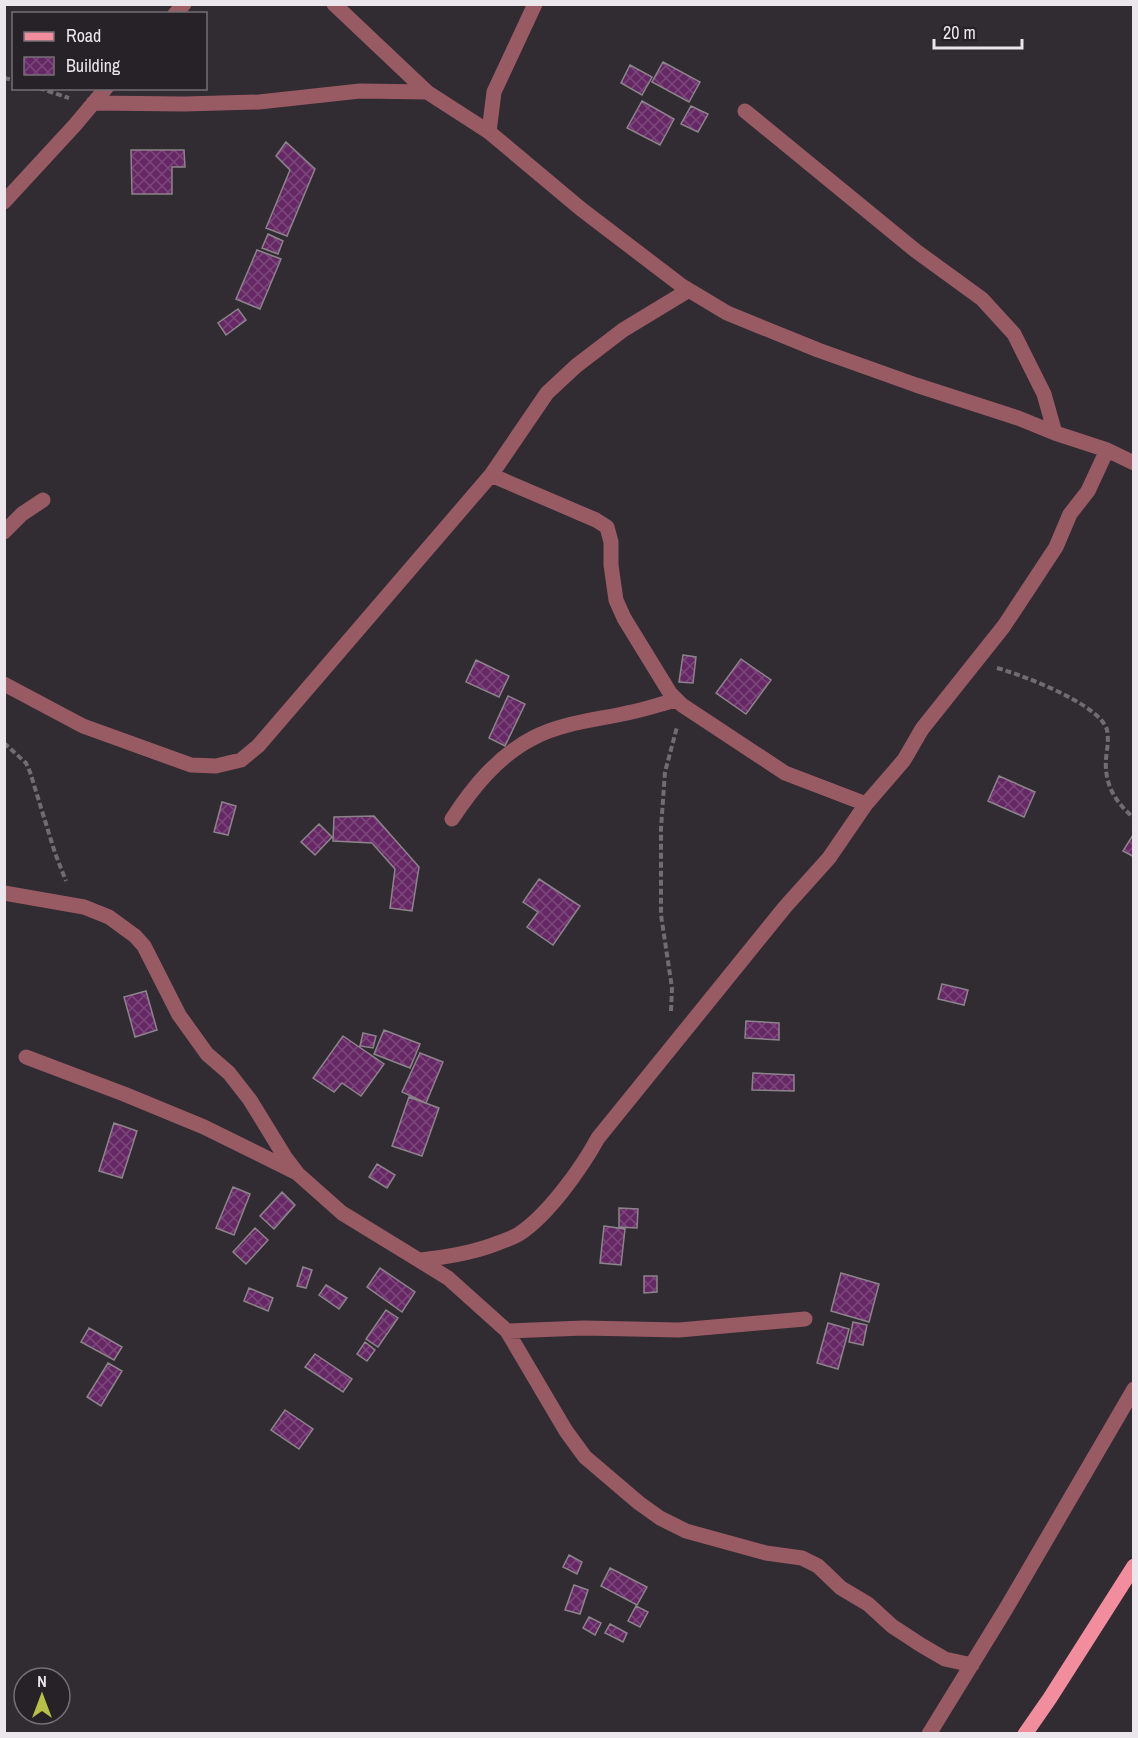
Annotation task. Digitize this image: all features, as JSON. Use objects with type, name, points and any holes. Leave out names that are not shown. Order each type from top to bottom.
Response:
[{"type":"main road","points":[[1024,1734],[1050,1698],[1134,1566]]},
{"type":"street","points":[[334,4],[427,92],[489,132],[582,209],[689,290],[727,313],[818,350],[1018,418],[1107,450],[1134,463]]},
{"type":"street","points":[[489,132],[494,92],[535,5]]},
{"type":"street","points":[[4,202],[104,90]]},
{"type":"street","points":[[92,104],[259,102],[360,91],[427,92]]},
{"type":"street","points":[[745,111],[916,251],[982,299],[1014,334],[1044,394],[1055,433]]},
{"type":"street","points":[[4,684],[83,726],[191,765],[216,766],[241,760],[258,746],[490,475],[547,393],[622,330],[689,290]]},
{"type":"street","points":[[421,1260],[453,1257],[518,1235],[584,1165],[598,1138],[750,950],[829,858],[866,804],[904,760],[922,729],[1004,626],[1056,547],[1070,514],[1088,491],[1107,450]]},
{"type":"street","points":[[490,475],[596,520],[607,527],[611,542],[611,565],[616,600],[624,618],[679,702],[785,773],[866,804]]},
{"type":"street","points":[[4,532],[22,514],[43,500]]},
{"type":"street","points":[[452,819],[471,791],[488,772],[534,737],[593,720],[679,702]]},
{"type":"street","points":[[4,893],[84,907],[109,917],[135,936],[144,946],[179,1015],[207,1054],[229,1073],[250,1100],[298,1174]]},
{"type":"street","points":[[26,1057],[204,1127],[298,1174],[342,1213],[448,1278],[507,1331],[566,1431],[585,1457],[639,1503],[660,1518],[686,1531],[766,1552],[802,1558],[818,1566],[842,1587],[868,1604],[892,1626],[921,1645],[945,1659],[972,1665]]},
{"type":"street","points":[[507,1331],[584,1328],[679,1330],[805,1318]]},
{"type":"street","points":[[929,1734],[1008,1607],[1134,1389]]},
{"type":"path","points":[[46,90],[92,104]]},
{"type":"path","points":[[976,662],[1006,671],[1075,700],[1099,717],[1107,731],[1105,768],[1108,783],[1114,798],[1134,818]]},
{"type":"path","points":[[670,1051],[672,988],[661,915],[661,828],[664,772],[679,702]]},
{"type":"path","points":[[4,743],[26,763],[55,854],[70,891]]},
{"type":"building","points":[[663,62],[700,82],[689,102],[652,82]]},
{"type":"building","points":[[630,65],[652,77],[642,95],[621,83]]},
{"type":"building","points":[[642,101],[674,119],[660,145],[627,128]]},
{"type":"building","points":[[691,106],[708,114],[698,132],[681,124]]},
{"type":"building","points":[[286,142],[315,169],[287,236],[266,228],[290,170],[276,156]]},
{"type":"building","points":[[131,150],[184,150],[185,167],[172,167],[172,194],[132,194]]},
{"type":"building","points":[[268,234],[283,241],[278,254],[262,248]]},
{"type":"building","points":[[257,250],[281,259],[260,309],[236,299]]},
{"type":"building","points":[[238,309],[246,320],[226,335],[218,323]]},
{"type":"building","points":[[683,655],[696,657],[693,683],[679,682]]},
{"type":"building","points":[[741,659],[771,680],[746,714],[716,693]]},
{"type":"building","points":[[476,660],[509,676],[499,697],[466,682]]},
{"type":"building","points":[[508,696],[525,704],[505,746],[489,738]]},
{"type":"building","points":[[999,776],[1035,792],[1024,817],[988,801]]},
{"type":"building","points":[[222,802],[236,806],[228,835],[214,832]]},
{"type":"building","points":[[374,816],[419,867],[412,911],[390,908],[395,869],[372,843],[333,841],[334,817]]},
{"type":"building","points":[[319,824],[332,837],[315,855],[301,842]]},
{"type":"building","points":[[1134,835],[1134,857],[1123,851]]},
{"type":"building","points":[[539,879],[580,906],[553,945],[527,927],[538,912],[523,902]]},
{"type":"building","points":[[942,984],[968,990],[964,1005],[938,999]]},
{"type":"building","points":[[146,991],[157,1030],[135,1037],[124,997]]},
{"type":"building","points":[[746,1021],[779,1023],[779,1040],[745,1038]]},
{"type":"building","points":[[384,1030],[420,1044],[410,1068],[374,1054]]},
{"type":"building","points":[[363,1033],[376,1036],[373,1048],[360,1046]]},
{"type":"building","points":[[343,1036],[384,1064],[361,1096],[342,1083],[334,1092],[313,1078]]},
{"type":"building","points":[[420,1053],[443,1062],[426,1103],[402,1092]]},
{"type":"building","points":[[753,1073],[794,1075],[794,1091],[752,1090]]},
{"type":"building","points":[[409,1097],[439,1108],[422,1156],[392,1146]]},
{"type":"building","points":[[114,1123],[137,1131],[122,1178],[99,1171]]},
{"type":"building","points":[[377,1164],[395,1175],[387,1188],[369,1177]]},
{"type":"building","points":[[233,1187],[250,1194],[234,1235],[216,1228]]},
{"type":"building","points":[[282,1192],[295,1205],[274,1229],[260,1216]]},
{"type":"building","points":[[619,1208],[638,1209],[637,1228],[619,1227]]},
{"type":"building","points":[[604,1226],[625,1229],[621,1265],[600,1263]]},
{"type":"building","points":[[255,1228],[268,1240],[246,1264],[233,1252]]},
{"type":"building","points":[[303,1267],[312,1270],[306,1288],[297,1286]]},
{"type":"building","points":[[380,1268],[415,1292],[402,1312],[367,1287]]},
{"type":"building","points":[[841,1273],[879,1284],[869,1322],[831,1311]]},
{"type":"building","points":[[644,1276],[657,1276],[657,1292],[644,1293]]},
{"type":"building","points":[[326,1285],[347,1298],[339,1309],[319,1295]]},
{"type":"building","points":[[249,1288],[273,1298],[268,1311],[244,1301]]},
{"type":"building","points":[[386,1310],[398,1318],[378,1347],[366,1339]]},
{"type":"building","points":[[853,1322],[867,1325],[863,1345],[849,1342]]},
{"type":"building","points":[[828,1323],[849,1329],[838,1369],[817,1363]]},
{"type":"building","points":[[89,1328],[122,1347],[114,1360],[81,1342]]},
{"type":"building","points":[[365,1342],[375,1350],[367,1361],[357,1354]]},
{"type":"building","points":[[315,1354],[352,1379],[343,1392],[305,1367]]},
{"type":"building","points":[[108,1363],[122,1371],[101,1406],[87,1397]]},
{"type":"building","points":[[285,1410],[313,1429],[299,1449],[271,1430]]},
{"type":"building","points":[[569,1555],[582,1562],[577,1574],[563,1567]]},
{"type":"building","points":[[610,1568],[647,1587],[637,1605],[601,1586]]},
{"type":"building","points":[[574,1585],[588,1590],[580,1614],[565,1610]]},
{"type":"building","points":[[636,1606],[648,1612],[640,1627],[628,1621]]},
{"type":"building","points":[[589,1617],[601,1623],[595,1635],[583,1628]]},
{"type":"building","points":[[610,1624],[627,1633],[623,1642],[605,1633]]}]
